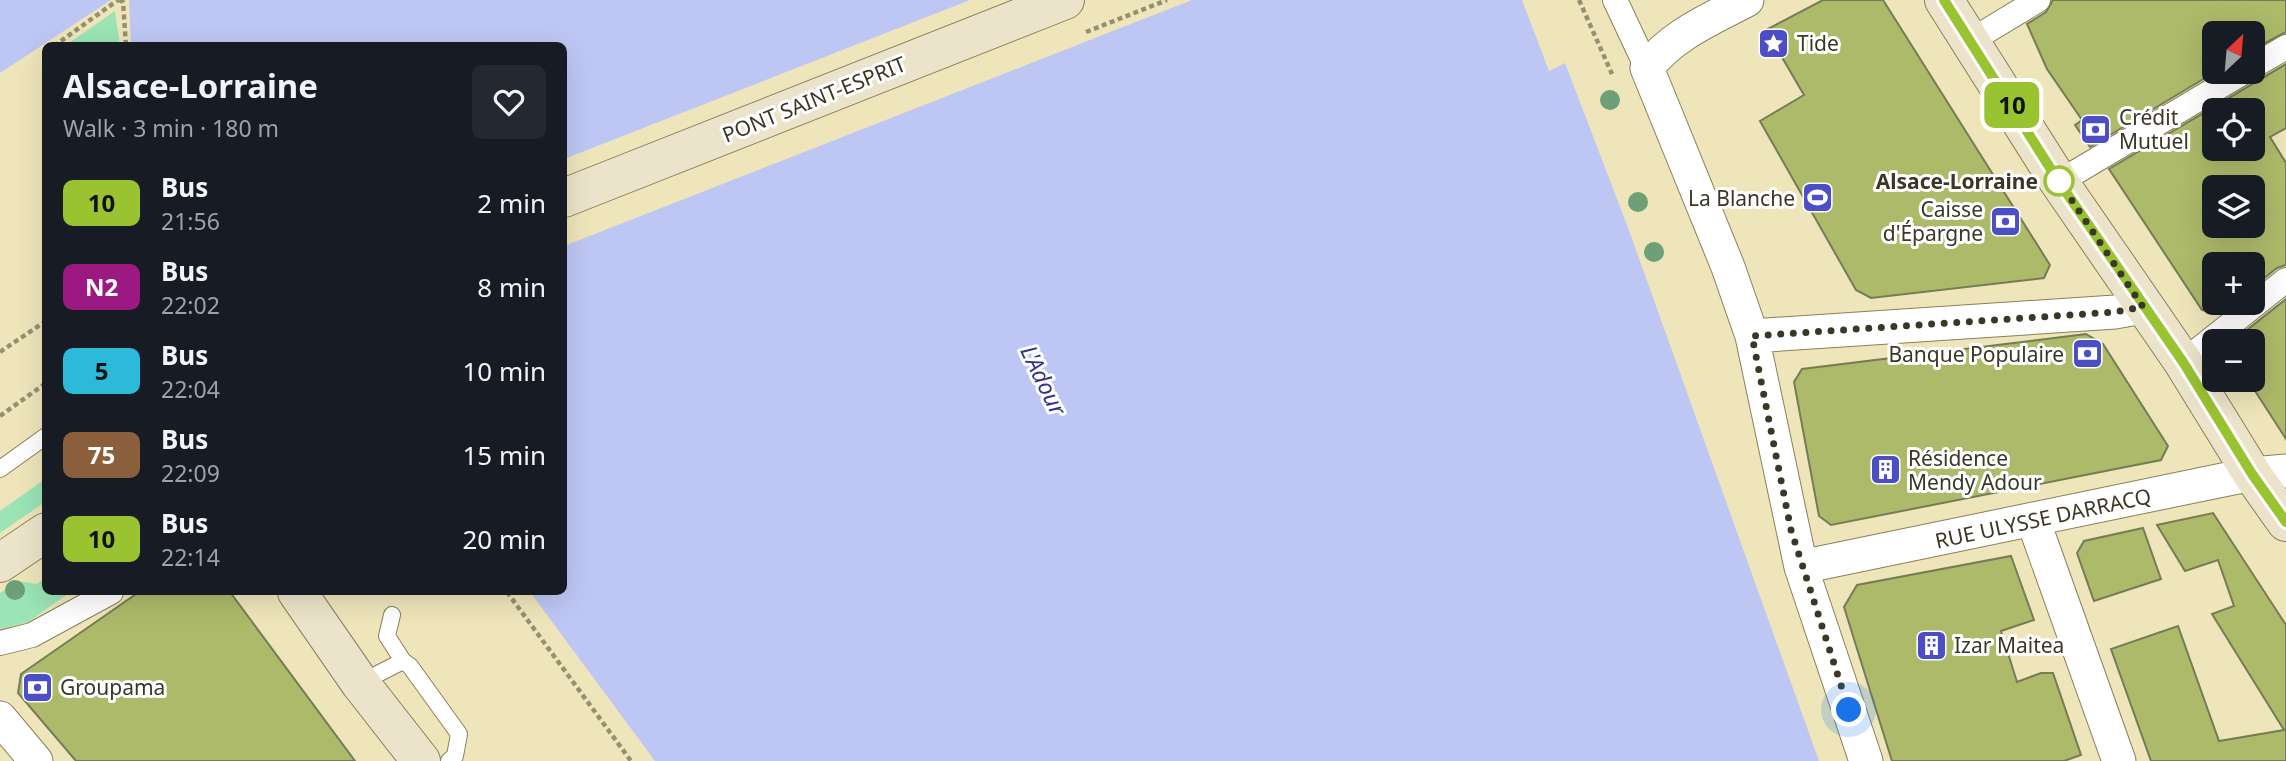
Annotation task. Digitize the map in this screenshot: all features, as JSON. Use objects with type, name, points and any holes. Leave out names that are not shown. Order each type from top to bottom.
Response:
[{"type":"main road","name":"PONT SAINT-ESPRIT","points":[[567,197],[1065,0]]},
{"type":"main road","points":[[1944,0],[1972,40],[2059,182],[2143,307],[2269,473],[2286,522]]},
{"type":"main road","points":[[0,563],[42,535]]},
{"type":"main road","points":[[299,595],[360,683],[421,761]]},
{"type":"street","points":[[1615,0],[1647,68],[1728,267],[1752,336],[1801,567],[1866,761]]},
{"type":"street","points":[[1647,68],[1660,51],[1685,33],[1748,0]]},
{"type":"street","points":[[1972,40],[2038,0]]},
{"type":"street","points":[[2265,59],[2286,47]]},
{"type":"street","points":[[2059,182],[2224,84]]},
{"type":"street","points":[[2183,362],[2286,280]]},
{"type":"street","points":[[1752,336],[2115,312],[2143,307]]},
{"type":"street","name":"RUE ULYSSE DARRACQ","points":[[1801,567],[2269,473]]},
{"type":"street","points":[[2033,520],[2119,761]]},
{"type":"street","points":[[0,643],[32,635],[105,595]]},
{"type":"street","points":[[0,718],[36,761]]},
{"type":"lane","points":[[0,469],[42,439]]},
{"type":"lane","points":[[392,615],[387,636],[459,734],[455,756],[449,761]]},
{"type":"lane","points":[[360,683],[403,661]]},
{"type":"path","points":[[60,42],[119,0],[123,2],[126,42]]},
{"type":"path","points":[[0,352],[42,324]]},
{"type":"path","points":[[0,416],[42,386]]},
{"type":"path","points":[[509,595],[631,761]]},
{"type":"green space","points":[[115,11],[120,42],[70,42]]},
{"type":"green space","points":[[42,481],[42,504],[0,533],[0,511]]},
{"type":"green space","points":[[42,580],[42,595],[66,595],[28,622],[0,629],[0,593],[18,581],[37,584]]},
{"type":"water","points":[[0,0],[111,0],[47,42],[42,42],[42,45],[0,73]]},
{"type":"water","name":"L'Adour","points":[[129,0],[1522,0],[1549,71],[1565,63],[1627,225],[1819,761],[655,761],[532,595],[567,595],[567,42],[131,42]]},
{"type":"pier","points":[[970,0],[1192,0],[567,245],[567,158]]},
{"type":"building","points":[[1823,0],[1883,0],[2050,265],[2044,278],[1871,298],[1856,290],[1760,121],[1804,95],[1766,30]]},
{"type":"building","points":[[2053,0],[2286,0],[2286,32],[2265,43],[2265,21],[2202,21],[2202,80],[2090,147],[2075,125],[2082,120],[2047,69],[2027,24],[2046,12]]},
{"type":"building","points":[[2286,64],[2286,128],[2270,137],[2286,163],[2286,265],[2265,278],[2265,252],[2202,252],[2202,310],[2109,169],[2202,114],[2202,161],[2265,161],[2265,98],[2229,98],[2252,84],[2265,84],[2265,76]]},
{"type":"building","points":[[2286,299],[2286,439],[2256,392],[2265,392],[2265,329],[2248,329]]},
{"type":"building","points":[[2086,334],[2103,344],[2168,446],[2161,460],[1831,525],[1819,516],[1794,382],[1802,369]]},
{"type":"building","points":[[2213,513],[2286,625],[2286,761],[2151,761],[2111,649],[2178,626],[2219,741],[2284,730],[2212,614],[2234,606],[2218,560],[2185,571],[2157,525]]},
{"type":"building","points":[[2143,528],[2161,579],[2094,601],[2077,553],[2084,541]]},
{"type":"building","name":"Izar Maitea","points":[[2011,556],[2034,620],[2001,631],[2017,682],[2041,673],[2053,673],[2081,755],[2064,761],[1892,761],[1844,607],[1857,585]]},
{"type":"building","points":[[135,595],[232,595],[355,761],[76,761],[18,693],[21,674]]},
{"type":"bus line","name":"10","points":[[1944,0],[1972,40],[2059,182],[2183,362],[2252,474],[2286,522]]},
{"type":"place","name":"Tide","points":[[1774,43]]},
{"type":"place","name":"Crédit Mutuel","points":[[2096,129]]},
{"type":"place","name":"Alsace-Lorraine","points":[[2059,181]]},
{"type":"place","name":"La Blanche","points":[[1818,198]]},
{"type":"place","name":"Caisse d'Épargne","points":[[2006,221]]},
{"type":"place","name":"Banque Populaire","points":[[2087,354]]},
{"type":"place","name":"Résidence Mendy Adour","points":[[1885,470]]},
{"type":"place","name":"Izar Maitea","points":[[1931,645]]},
{"type":"place","name":"Groupama","points":[[37,687]]},
{"type":"route","points":[[1849,710],[1791,530],[1752,336],[2115,312],[2143,307],[2059,181]]}]
